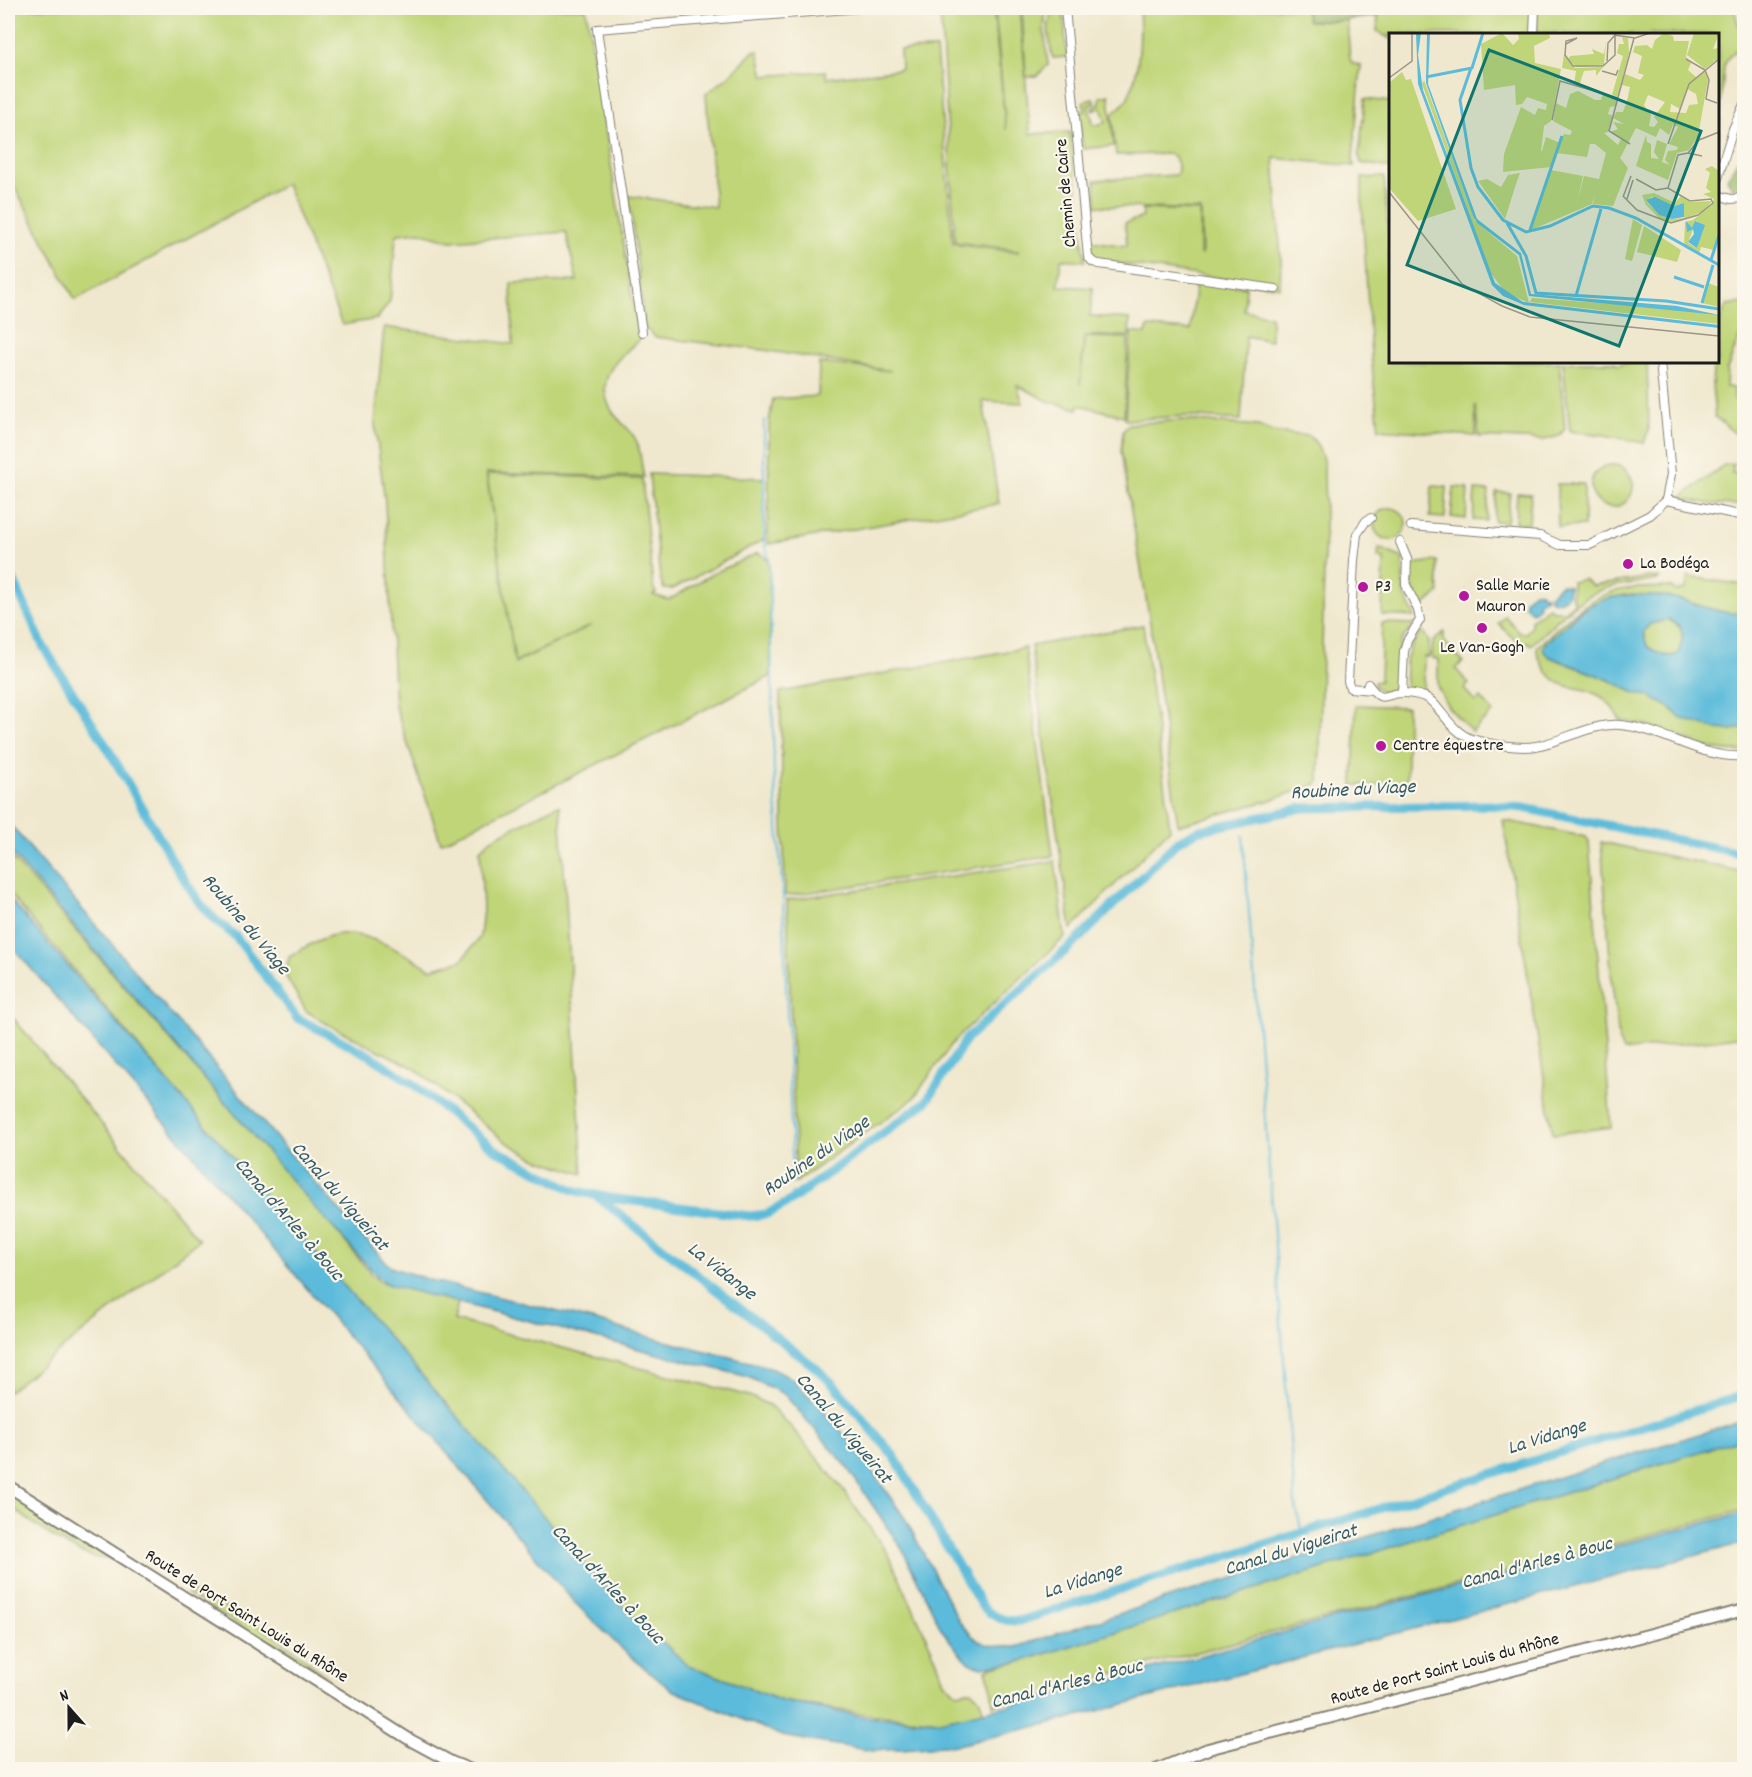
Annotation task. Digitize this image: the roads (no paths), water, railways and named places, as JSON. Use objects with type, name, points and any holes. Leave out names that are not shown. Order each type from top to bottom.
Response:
[{"type":"main road","name":"Route de Port Saint Louis du Rhône","points":[[8,1486],[412,1741],[471,1770]]},
{"type":"main road","name":"Route de Port Saint Louis du Rhône","points":[[1156,1770],[1208,1749],[1744,1610]]},
{"type":"street","points":[[642,332],[597,29],[860,8]]},
{"type":"street","name":"Chemin de Caire","points":[[1065,8],[1088,257],[1099,264],[1276,289]]},
{"type":"street","points":[[1534,33],[1535,8]]},
{"type":"street","points":[[1719,175],[1733,129],[1744,104]]},
{"type":"street","points":[[1719,195],[1731,199],[1744,198]]},
{"type":"street","points":[[1411,526],[1540,537],[1560,545],[1590,546],[1650,515],[1666,500],[1671,474],[1660,363]]},
{"type":"street","points":[[1666,500],[1744,516]]},
{"type":"street","points":[[1371,519],[1366,521],[1357,534],[1348,681],[1350,688],[1370,687],[1375,694],[1384,698],[1402,693],[1427,697],[1456,730],[1470,738],[1510,746],[1534,747],[1588,730],[1608,725],[1621,725],[1639,728],[1721,755],[1744,756]]},
{"type":"street","points":[[1400,542],[1407,559],[1406,585],[1418,610],[1420,620],[1407,641],[1404,651],[1402,693]]},
{"type":"water","points":[[1561,584],[1569,586],[1568,595],[1560,600],[1550,599],[1549,596]]},
{"type":"water","points":[[1540,591],[1542,595],[1546,595],[1545,598],[1532,612],[1525,606],[1525,599],[1534,592]]},
{"type":"water","points":[[1619,596],[1665,596],[1718,611],[1744,613],[1744,728],[1716,729],[1680,718],[1671,708],[1649,696],[1635,693],[1607,679],[1550,657],[1544,652],[1543,647],[1546,642],[1585,608]],"holes":[[[1667,620],[1674,622],[1682,633],[1678,654],[1666,656],[1647,646],[1643,632],[1650,624]]]},
{"type":"water","points":[[8,822],[303,1169],[390,1267],[433,1281],[758,1364],[791,1378],[824,1411],[858,1451],[906,1520],[959,1621],[977,1640],[983,1643],[1016,1647],[1744,1420],[1744,1438],[1019,1662],[982,1667],[970,1663],[942,1630],[902,1549],[844,1463],[784,1394],[748,1377],[389,1285],[378,1277],[315,1208],[8,849]]},
{"type":"water","points":[[8,897],[618,1602],[688,1665],[782,1701],[866,1717],[940,1721],[1084,1688],[1343,1616],[1744,1513],[1744,1543],[1051,1723],[957,1745],[873,1751],[782,1736],[670,1689],[622,1649],[574,1602],[194,1156],[8,942]]},
{"type":"waterway","points":[[764,420],[764,542],[769,560],[774,770],[783,898],[793,1184]]},
{"type":"waterway","name":"Roubine du Viage","points":[[8,568],[43,646],[110,752],[178,870],[199,902],[211,916],[236,937],[297,1018],[369,1055],[412,1083],[494,1149],[573,1190],[609,1198],[750,1216],[767,1214],[789,1202],[926,1102],[967,1038],[1081,937],[1177,842],[1197,831],[1302,808],[1490,805],[1524,808],[1744,854]]},
{"type":"waterway","name":"Canal du Vigueirat","points":[[1243,836],[1295,1502],[1302,1533]]},
{"type":"waterway","name":"Roubine du Viage","points":[[792,1193],[792,1200]]},
{"type":"waterway","name":"La Vidange","points":[[599,1198],[816,1368],[835,1386],[894,1456],[981,1605],[989,1613],[1008,1620],[1019,1621],[1744,1395]]},
{"type":"place","name":"La Bodéga","points":[[1628,564]]},
{"type":"place","name":"P3","points":[[1363,587]]},
{"type":"place","name":"Salle Marie Mauron","points":[[1464,596]]},
{"type":"place","name":"Le Van-Gogh","points":[[1482,628]]},
{"type":"place","name":"Centre équestre","points":[[1381,746]]},
{"type":"water label","name":"Canal d'Arles à Bouc","points":[[288,1220]]},
{"type":"water label","name":"Canal d'Arles à Bouc","points":[[1537,1564]]},
{"type":"water label","name":"Canal d'Arles à Bouc","points":[[607,1585]]},
{"type":"water label","name":"Canal d'Arles à Bouc","points":[[1067,1685]]}]
